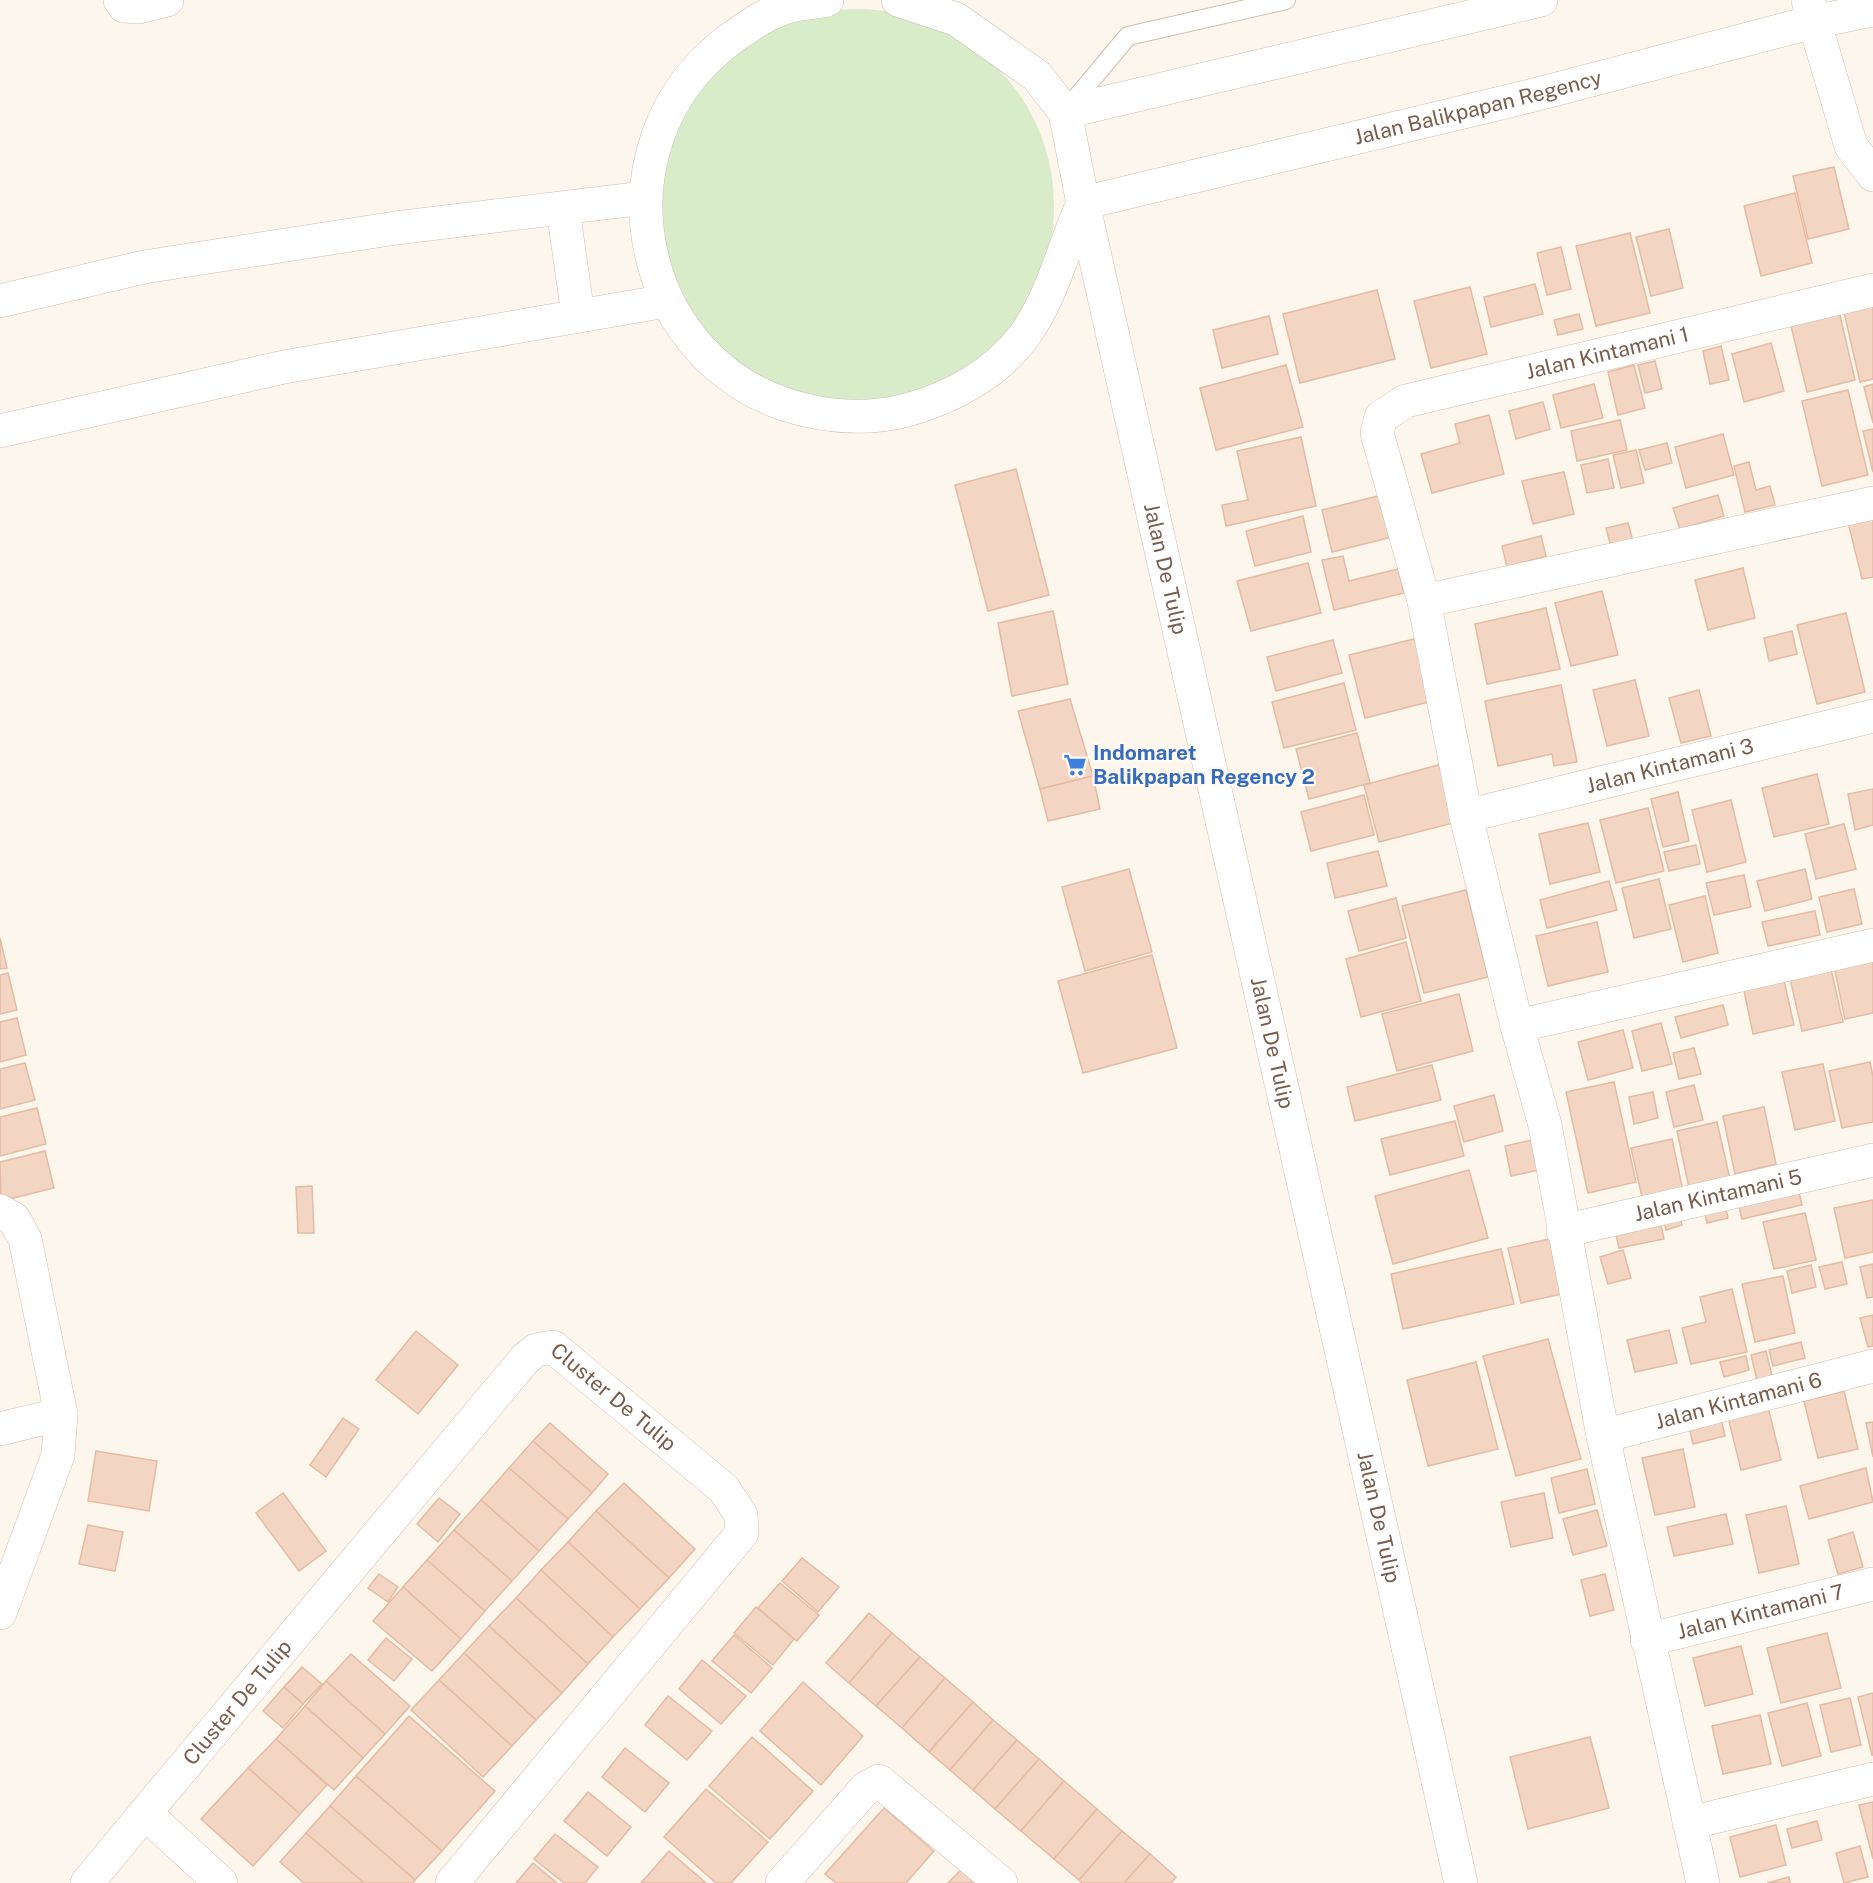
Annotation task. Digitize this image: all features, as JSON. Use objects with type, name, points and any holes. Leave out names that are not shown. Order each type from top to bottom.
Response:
[{"type":"street","points":[[120,0],[124,6],[139,7],[167,0]]},
{"type":"street","points":[[827,0],[783,4],[708,56],[675,97],[653,146],[644,198],[649,251],[666,301],[696,345],[735,380],[782,405],[835,417],[888,415],[939,401],[985,375],[1023,337],[1051,292],[1066,241],[1083,202]]},
{"type":"street","points":[[898,0],[956,19],[1037,76],[1065,111],[1541,0]]},
{"type":"street","name":"Jalan Balikpapan Regency","points":[[1083,202],[1534,94],[1810,11],[1873,9]]},
{"type":"street","points":[[1810,11],[1851,146],[1873,175]]},
{"type":"street","name":"Jalan De Tulip","points":[[1065,111],[1083,202],[1461,1883]]},
{"type":"street","points":[[0,301],[144,267],[396,228],[644,198]]},
{"type":"street","points":[[563,209],[578,315]]},
{"type":"street","name":"Jalan Kintamani 1","points":[[1703,1883],[1603,1436],[1545,1125],[1517,1026],[1466,816],[1424,601],[1377,433],[1381,417],[1406,401],[1873,290]]},
{"type":"street","points":[[0,431],[284,367],[666,301]]},
{"type":"street","points":[[1424,601],[1873,503]]},
{"type":"street","name":"Jalan Kintamani 3","points":[[1466,816],[1873,716]]},
{"type":"street","points":[[1517,1026],[1873,945]]},
{"type":"street","name":"Jalan Kintamani 5","points":[[1563,1231],[1873,1160]]},
{"type":"street","points":[[0,1210],[14,1219],[25,1239],[61,1414],[58,1455],[0,1613]]},
{"type":"street","name":"Cluster De Tulip","points":[[87,1883],[525,1359],[536,1350],[553,1347],[724,1489],[741,1515],[742,1533],[452,1883]]},
{"type":"street","name":"Jalan Kintamani 6","points":[[1603,1436],[1873,1366]]},
{"type":"street","points":[[0,1429],[61,1414]]},
{"type":"street","name":"Jalan Kintamani 7","points":[[1647,1640],[1873,1584]]},
{"type":"street","points":[[1689,1823],[1873,1779]]},
{"type":"street","points":[[782,1883],[866,1788],[879,1781],[1001,1883]]},
{"type":"street","points":[[151,1806],[220,1883]]},
{"type":"lane","points":[[1065,111],[1128,36],[1286,0]]},
{"type":"green space","points":[[857,9],[895,13],[932,24],[966,42],[996,67],[1021,97],[1039,131],[1050,168],[1054,206],[1050,244],[1039,281],[1021,315],[996,345],[966,370],[932,388],[895,399],[857,403],[819,399],[782,388],[748,370],[718,345],[693,315],[675,281],[664,244],[660,206],[664,168],[675,131],[693,97],[718,67],[748,42],[782,24],[819,13]]},
{"type":"building","points":[[1834,167],[1849,229],[1808,239],[1793,176]]},
{"type":"building","points":[[1795,193],[1812,263],[1761,276],[1744,206]]},
{"type":"building","points":[[1669,229],[1683,288],[1651,296],[1636,237]]},
{"type":"building","points":[[1630,233],[1650,313],[1596,326],[1576,246]]},
{"type":"building","points":[[1561,247],[1571,289],[1547,295],[1537,253]]},
{"type":"building","points":[[1535,284],[1543,314],[1491,327],[1484,297]]},
{"type":"building","points":[[1470,287],[1487,354],[1431,368],[1414,301]]},
{"type":"building","points":[[1377,290],[1395,359],[1300,383],[1283,314]]},
{"type":"building","points":[[1873,301],[1873,379],[1860,382],[1843,308]]},
{"type":"building","points":[[1839,311],[1855,380],[1807,392],[1790,322]]},
{"type":"building","points":[[1579,314],[1583,329],[1558,335],[1554,320]]},
{"type":"building","points":[[1269,316],[1278,354],[1222,368],[1213,330]]},
{"type":"building","points":[[1771,343],[1784,391],[1744,402],[1732,354]]},
{"type":"building","points":[[1721,346],[1729,380],[1710,384],[1703,351]]},
{"type":"building","points":[[1655,361],[1662,389],[1645,393],[1638,365]]},
{"type":"building","points":[[1286,365],[1303,427],[1216,450],[1200,388]]},
{"type":"building","points":[[1634,365],[1645,408],[1618,415],[1608,372]]},
{"type":"building","points":[[1594,384],[1603,418],[1561,428],[1553,395]]},
{"type":"building","points":[[1873,384],[1873,423],[1864,387]]},
{"type":"building","points":[[1848,390],[1868,475],[1822,486],[1802,401]]},
{"type":"building","points":[[1543,402],[1550,429],[1516,439],[1509,411]]},
{"type":"building","points":[[1489,415],[1504,474],[1432,493],[1421,454],[1460,443],[1455,424]]},
{"type":"building","points":[[1620,420],[1627,450],[1577,461],[1571,431]]},
{"type":"building","points":[[1873,429],[1873,472],[1863,431]]},
{"type":"building","points":[[1723,434],[1734,475],[1686,488],[1675,447]]},
{"type":"building","points":[[1301,437],[1316,506],[1226,526],[1222,505],[1248,500],[1237,451]]},
{"type":"building","points":[[1667,443],[1672,463],[1645,470],[1639,450]]},
{"type":"building","points":[[1636,450],[1644,483],[1621,488],[1613,455]]},
{"type":"building","points":[[1608,459],[1614,488],[1587,493],[1581,465]]},
{"type":"building","points":[[1749,462],[1756,490],[1770,486],[1775,505],[1745,512],[1734,466]]},
{"type":"building","points":[[1016,469],[1049,595],[988,611],[955,485]]},
{"type":"building","points":[[1564,472],[1574,514],[1533,524],[1522,481]]},
{"type":"building","points":[[1382,495],[1392,537],[1332,552],[1322,510]]},
{"type":"building","points":[[1718,495],[1724,516],[1680,529],[1673,508]]},
{"type":"building","points":[[1873,512],[1873,577],[1862,579],[1847,518]]},
{"type":"building","points":[[1303,516],[1311,552],[1255,566],[1246,531]]},
{"type":"building","points":[[1628,523],[1633,541],[1611,547],[1606,528]]},
{"type":"building","points":[[1541,536],[1546,556],[1507,567],[1502,546]]},
{"type":"building","points":[[1343,556],[1349,581],[1398,569],[1404,593],[1334,610],[1322,560]]},
{"type":"building","points":[[1308,563],[1321,613],[1251,631],[1237,581]]},
{"type":"building","points":[[1743,568],[1755,618],[1708,630],[1695,580]]},
{"type":"building","points":[[1602,591],[1618,655],[1571,666],[1555,603]]},
{"type":"building","points":[[1546,608],[1560,669],[1487,684],[1475,624]]},
{"type":"building","points":[[1053,611],[1068,684],[1012,696],[998,623]]},
{"type":"building","points":[[1846,613],[1865,692],[1817,704],[1797,625]]},
{"type":"building","points":[[1792,631],[1797,654],[1769,661],[1764,638]]},
{"type":"building","points":[[1422,637],[1437,700],[1365,718],[1349,655]]},
{"type":"building","points":[[1333,640],[1342,673],[1276,691],[1267,657]]},
{"type":"building","points":[[1635,680],[1649,736],[1607,746],[1593,690]]},
{"type":"building","points":[[1344,683],[1356,730],[1284,748],[1272,702]]},
{"type":"building","points":[[1561,685],[1577,762],[1554,766],[1552,754],[1498,766],[1485,701]]},
{"type":"building","points":[[1699,690],[1711,736],[1681,743],[1669,698]]},
{"type":"building","points":[[1070,699],[1093,776],[1040,789],[1018,711]]},
{"type":"building","points":[[1357,733],[1370,783],[1309,799],[1296,749]]},
{"type":"building","points":[[1442,764],[1457,822],[1379,842],[1364,785]]},
{"type":"building","points":[[1817,774],[1829,824],[1774,837],[1762,788]]},
{"type":"building","points":[[1093,776],[1100,809],[1048,821],[1040,789]]},
{"type":"building","points":[[1873,789],[1873,825],[1855,830],[1848,794]]},
{"type":"building","points":[[1678,792],[1689,841],[1663,847],[1651,799]]},
{"type":"building","points":[[1364,795],[1374,835],[1311,851],[1301,812]]},
{"type":"building","points":[[1731,800],[1746,862],[1707,872],[1692,810]]},
{"type":"building","points":[[1648,808],[1664,871],[1616,883],[1600,820]]},
{"type":"building","points":[[1588,823],[1600,872],[1550,884],[1539,834]]},
{"type":"building","points":[[1844,824],[1856,869],[1816,879],[1805,834]]},
{"type":"building","points":[[1696,845],[1700,864],[1669,871],[1664,852]]},
{"type":"building","points":[[1378,851],[1387,886],[1335,898],[1327,863]]},
{"type":"building","points":[[1129,869],[1152,952],[1085,971],[1062,887]]},
{"type":"building","points":[[1805,869],[1812,899],[1765,911],[1757,881]]},
{"type":"building","points":[[1744,875],[1751,907],[1714,915],[1706,883]]},
{"type":"building","points":[[1659,879],[1671,929],[1634,938],[1622,888]]},
{"type":"building","points":[[1609,881],[1617,910],[1547,928],[1540,900]]},
{"type":"building","points":[[1854,889],[1862,924],[1827,932],[1819,897]]},
{"type":"building","points":[[1466,890],[1488,977],[1424,993],[1402,906]]},
{"type":"building","points":[[1705,896],[1718,953],[1683,962],[1669,905]]},
{"type":"building","points":[[1396,898],[1406,938],[1359,951],[1348,911]]},
{"type":"building","points":[[1815,911],[1820,935],[1768,946],[1762,922]]},
{"type":"building","points":[[1597,922],[1608,972],[1548,986],[1536,936]]},
{"type":"building","points":[[0,938],[7,968],[0,969]]},
{"type":"building","points":[[1406,942],[1421,1001],[1361,1017],[1346,959]]},
{"type":"building","points":[[1873,952],[1873,1013],[1845,1019],[1833,961]]},
{"type":"building","points":[[1152,955],[1177,1048],[1083,1073],[1058,981]]},
{"type":"building","points":[[1830,965],[1843,1022],[1802,1031],[1789,974]]},
{"type":"building","points":[[1781,967],[1794,1025],[1753,1034],[1741,976]]},
{"type":"building","points":[[8,973],[17,1010],[0,1014],[0,975]]},
{"type":"building","points":[[1459,994],[1473,1051],[1397,1071],[1382,1014]]},
{"type":"building","points":[[1723,1005],[1728,1025],[1681,1038],[1675,1017]]},
{"type":"building","points":[[17,1018],[26,1055],[0,1062],[0,1022]]},
{"type":"building","points":[[1661,1023],[1672,1064],[1642,1071],[1632,1031]]},
{"type":"building","points":[[1623,1030],[1633,1068],[1588,1080],[1578,1042]]},
{"type":"building","points":[[1694,1048],[1701,1074],[1679,1079],[1673,1053]]},
{"type":"building","points":[[1870,1062],[1873,1076],[1873,1122],[1842,1128],[1829,1071]]},
{"type":"building","points":[[25,1063],[35,1100],[0,1109],[0,1069]]},
{"type":"building","points":[[1823,1064],[1835,1121],[1795,1130],[1782,1072]]},
{"type":"building","points":[[1432,1065],[1441,1100],[1355,1121],[1347,1087]]},
{"type":"building","points":[[1614,1082],[1636,1182],[1588,1193],[1566,1092]]},
{"type":"building","points":[[1694,1085],[1703,1120],[1674,1127],[1666,1092]]},
{"type":"building","points":[[1653,1092],[1658,1118],[1634,1124],[1629,1097]]},
{"type":"building","points":[[1494,1095],[1503,1131],[1464,1142],[1454,1106]]},
{"type":"building","points":[[1764,1107],[1776,1164],[1735,1174],[1723,1116]]},
{"type":"building","points":[[37,1108],[46,1144],[0,1156],[0,1117]]},
{"type":"building","points":[[1455,1121],[1464,1156],[1390,1175],[1381,1139]]},
{"type":"building","points":[[1717,1122],[1730,1179],[1689,1188],[1677,1131]]},
{"type":"building","points":[[1541,1138],[1548,1168],[1511,1176],[1505,1146]]},
{"type":"building","points":[[1672,1139],[1684,1196],[1644,1206],[1631,1148]]},
{"type":"building","points":[[45,1151],[54,1188],[1,1201],[0,1162]]},
{"type":"building","points":[[1469,1170],[1488,1238],[1393,1264],[1375,1196]]},
{"type":"building","points":[[312,1186],[314,1233],[298,1233],[296,1187]]},
{"type":"building","points":[[1798,1188],[1802,1205],[1742,1219],[1738,1202]]},
{"type":"building","points":[[1724,1199],[1728,1218],[1707,1223],[1703,1204]]},
{"type":"building","points":[[1873,1200],[1873,1252],[1845,1258],[1834,1208]]},
{"type":"building","points":[[1678,1208],[1682,1225],[1666,1230],[1662,1213]]},
{"type":"building","points":[[1805,1213],[1816,1260],[1774,1269],[1763,1222]]},
{"type":"building","points":[[1659,1216],[1664,1239],[1619,1248],[1614,1225]]},
{"type":"building","points":[[1550,1239],[1562,1294],[1521,1303],[1508,1248]]},
{"type":"building","points":[[1501,1249],[1514,1304],[1403,1329],[1391,1274]]},
{"type":"building","points":[[1623,1250],[1631,1278],[1608,1284],[1600,1257]]},
{"type":"building","points":[[1842,1262],[1847,1284],[1825,1289],[1819,1267]]},
{"type":"building","points":[[1873,1264],[1873,1297],[1867,1298],[1860,1267]]},
{"type":"building","points":[[1811,1265],[1816,1287],[1792,1293],[1787,1271]]},
{"type":"building","points":[[1783,1276],[1795,1333],[1755,1342],[1742,1284]]},
{"type":"building","points":[[1732,1289],[1747,1352],[1691,1364],[1682,1328],[1706,1322],[1700,1297]]},
{"type":"building","points":[[1873,1315],[1873,1346],[1868,1347],[1860,1318]]},
{"type":"building","points":[[1669,1330],[1677,1363],[1635,1372],[1627,1340]]},
{"type":"building","points":[[416,1331],[458,1365],[418,1414],[376,1380]]},
{"type":"building","points":[[1548,1339],[1581,1459],[1516,1476],[1483,1356]]},
{"type":"building","points":[[1801,1342],[1805,1358],[1773,1366],[1769,1350]]},
{"type":"building","points":[[1766,1351],[1772,1376],[1757,1380],[1751,1355]]},
{"type":"building","points":[[1746,1356],[1749,1370],[1724,1377],[1720,1362]]},
{"type":"building","points":[[1476,1362],[1498,1449],[1428,1466],[1407,1380]]},
{"type":"building","points":[[1844,1391],[1858,1449],[1818,1458],[1804,1401]]},
{"type":"building","points":[[1767,1403],[1781,1460],[1741,1470],[1727,1413]]},
{"type":"building","points":[[1719,1410],[1725,1436],[1693,1444],[1687,1418]]},
{"type":"building","points":[[343,1418],[359,1429],[326,1477],[310,1465]]},
{"type":"building","points":[[1873,1422],[1873,1457],[1866,1423]]},
{"type":"building","points":[[550,1423],[608,1474],[592,1493],[533,1441]]},
{"type":"building","points":[[533,1441],[592,1493],[568,1519],[509,1468]]},
{"type":"building","points":[[1683,1449],[1695,1507],[1655,1515],[1642,1458]]},
{"type":"building","points":[[96,1451],[157,1461],[149,1511],[88,1501]]},
{"type":"building","points":[[509,1468],[568,1519],[539,1551],[481,1500]]},
{"type":"building","points":[[1866,1468],[1873,1502],[1809,1519],[1800,1486]]},
{"type":"building","points":[[1587,1469],[1595,1504],[1559,1513],[1551,1478]]},
{"type":"building","points":[[624,1483],[695,1549],[669,1578],[596,1511]]},
{"type":"building","points":[[283,1493],[326,1551],[299,1571],[256,1513]]},
{"type":"building","points":[[1544,1493],[1553,1538],[1511,1547],[1501,1502]]},
{"type":"building","points":[[439,1498],[460,1514],[438,1542],[417,1524]]},
{"type":"building","points":[[481,1500],[539,1551],[512,1581],[454,1530]]},
{"type":"building","points":[[1786,1506],[1799,1564],[1759,1573],[1746,1515]]},
{"type":"building","points":[[1597,1510],[1607,1546],[1573,1555],[1563,1519]]},
{"type":"building","points":[[596,1511],[669,1578],[640,1609],[568,1542]]},
{"type":"building","points":[[1726,1514],[1733,1544],[1674,1556],[1667,1527]]},
{"type":"building","points":[[88,1525],[123,1532],[115,1571],[79,1564]]},
{"type":"building","points":[[454,1530],[512,1581],[485,1611],[427,1560]]},
{"type":"building","points":[[1853,1532],[1863,1567],[1838,1574],[1828,1540]]},
{"type":"building","points":[[568,1542],[640,1609],[613,1637],[541,1570]]},
{"type":"building","points":[[802,1558],[839,1587],[818,1612],[782,1581]]},
{"type":"building","points":[[427,1560],[485,1611],[461,1639],[403,1587]]},
{"type":"building","points":[[541,1570],[613,1637],[588,1664],[516,1598]]},
{"type":"building","points":[[379,1574],[398,1587],[388,1602],[368,1588]]},
{"type":"building","points":[[1605,1574],[1614,1610],[1590,1616],[1581,1580]]},
{"type":"building","points":[[780,1583],[819,1615],[797,1641],[758,1608]]},
{"type":"building","points":[[403,1587],[461,1639],[432,1671],[373,1621]]},
{"type":"building","points":[[516,1598],[588,1664],[562,1693],[489,1626]]},
{"type":"building","points":[[756,1607],[794,1639],[773,1665],[734,1633]]},
{"type":"building","points":[[869,1613],[892,1633],[849,1683],[826,1663]]},
{"type":"building","points":[[489,1626],[562,1693],[536,1720],[464,1653]]},
{"type":"building","points":[[892,1633],[920,1657],[876,1706],[849,1683]]},
{"type":"building","points":[[1827,1633],[1841,1688],[1781,1703],[1767,1648]]},
{"type":"building","points":[[734,1635],[772,1668],[751,1693],[712,1661]]},
{"type":"building","points":[[386,1638],[412,1659],[394,1681],[368,1660]]},
{"type":"building","points":[[1741,1646],[1753,1694],[1705,1706],[1693,1658]]},
{"type":"building","points":[[464,1653],[536,1720],[512,1746],[439,1680]]},
{"type":"building","points":[[351,1654],[410,1706],[385,1734],[326,1681]]},
{"type":"building","points":[[920,1657],[945,1678],[902,1728],[876,1706]]},
{"type":"building","points":[[702,1660],[746,1696],[721,1724],[679,1689]]},
{"type":"building","points":[[302,1667],[322,1684],[303,1704],[284,1687]]},
{"type":"building","points":[[945,1678],[973,1702],[929,1752],[902,1728]]},
{"type":"building","points":[[439,1680],[512,1746],[483,1777],[411,1710]]},
{"type":"building","points":[[326,1681],[385,1734],[363,1758],[305,1706]]},
{"type":"building","points":[[803,1682],[863,1736],[821,1785],[760,1731]]},
{"type":"building","points":[[284,1687],[303,1704],[283,1728],[263,1711]]},
{"type":"building","points":[[1873,1693],[1873,1755],[1872,1755],[1858,1697]]},
{"type":"building","points":[[668,1696],[712,1731],[687,1760],[645,1725]]},
{"type":"building","points":[[1850,1698],[1861,1745],[1831,1752],[1820,1705]]},
{"type":"building","points":[[973,1702],[993,1720],[950,1770],[929,1752]]},
{"type":"building","points":[[1807,1703],[1821,1756],[1782,1766],[1768,1713]]},
{"type":"building","points":[[305,1706],[363,1758],[334,1790],[276,1739]]},
{"type":"building","points":[[1760,1715],[1771,1764],[1723,1774],[1712,1726]]},
{"type":"building","points":[[409,1716],[495,1791],[442,1851],[356,1776]]},
{"type":"building","points":[[993,1720],[1017,1740],[973,1790],[950,1770]]},
{"type":"building","points":[[752,1737],[813,1791],[770,1839],[709,1786]]},
{"type":"building","points":[[1590,1737],[1609,1808],[1528,1829],[1510,1757]]},
{"type":"building","points":[[276,1739],[327,1785],[300,1814],[248,1768]]},
{"type":"building","points":[[1017,1740],[1039,1759],[995,1809],[973,1790]]},
{"type":"building","points":[[625,1748],[669,1783],[645,1812],[602,1777]]},
{"type":"building","points":[[1039,1759],[1064,1781],[1021,1831],[995,1809]]},
{"type":"building","points":[[248,1768],[300,1814],[253,1866],[201,1819]]},
{"type":"building","points":[[356,1776],[442,1851],[415,1880],[330,1806]]},
{"type":"building","points":[[1064,1781],[1097,1809],[1054,1859],[1021,1831]]},
{"type":"building","points":[[706,1789],[768,1842],[731,1883],[716,1883],[664,1837]]},
{"type":"building","points":[[588,1792],[631,1827],[607,1856],[564,1821]]},
{"type":"building","points":[[1873,1802],[1873,1859],[1859,1805]]},
{"type":"building","points":[[330,1806],[415,1880],[413,1883],[364,1883],[306,1833]]},
{"type":"building","points":[[884,1808],[934,1851],[906,1883],[836,1883],[825,1874]]},
{"type":"building","points":[[1097,1809],[1122,1831],[1079,1880],[1054,1859]]},
{"type":"building","points":[[1817,1821],[1822,1840],[1792,1848],[1787,1829]]},
{"type":"building","points":[[1776,1825],[1786,1865],[1740,1877],[1730,1837]]},
{"type":"building","points":[[1122,1831],[1150,1854],[1124,1883],[1082,1883],[1079,1880]]},
{"type":"building","points":[[306,1833],[364,1883],[304,1883],[280,1862]]},
{"type":"building","points":[[555,1834],[598,1867],[585,1883],[564,1883],[534,1859]]},
{"type":"building","points":[[1860,1846],[1868,1877],[1844,1883],[1836,1853]]},
{"type":"building","points":[[669,1851],[706,1883],[641,1883]]},
{"type":"building","points":[[1150,1854],[1176,1877],[1171,1883],[1124,1883]]},
{"type":"building","points":[[533,1863],[557,1883],[516,1883]]},
{"type":"building","points":[[961,1870],[975,1883],[948,1883]]},
{"type":"building","points":[[1789,1877],[1790,1883],[1767,1883]]},
{"type":"place","name":"Indomaret Balikpapan Regency 2","points":[[1075,765]]}]
